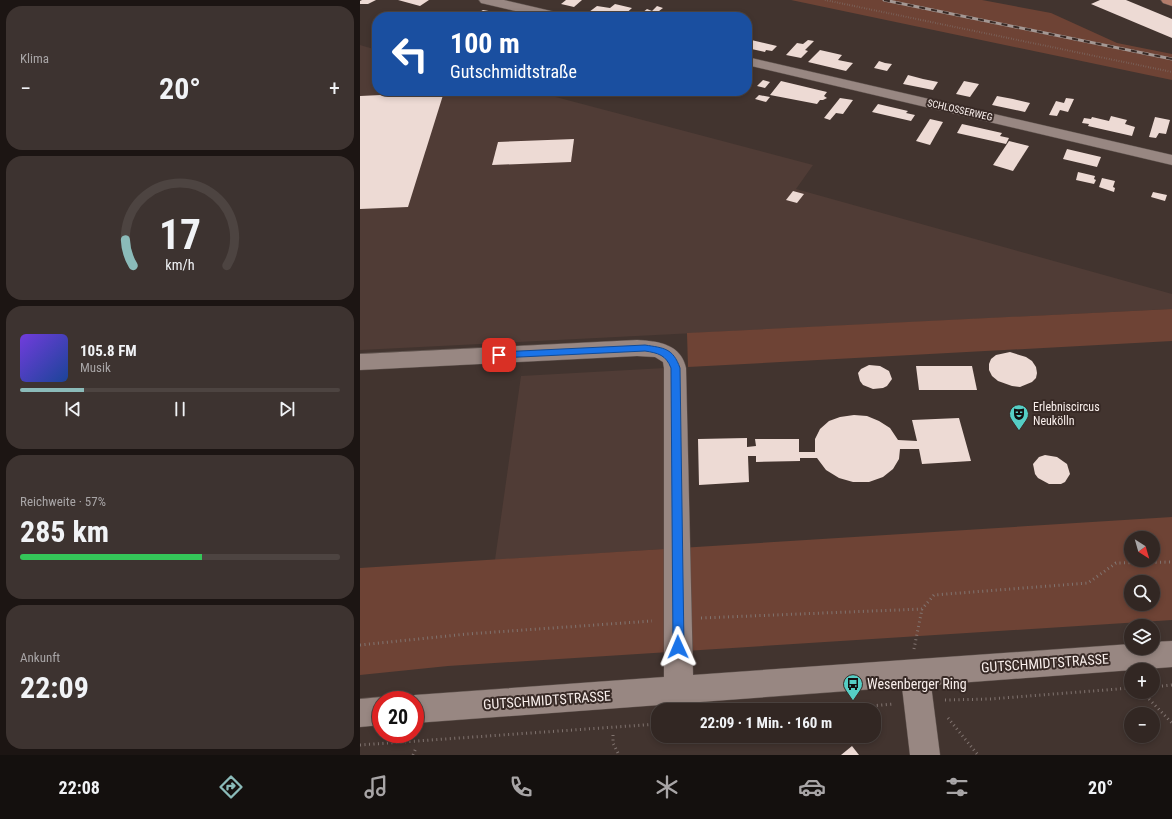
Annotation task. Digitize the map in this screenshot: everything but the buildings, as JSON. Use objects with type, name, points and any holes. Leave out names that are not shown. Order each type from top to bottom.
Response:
[{"type":"main road","points":[[1168,0],[1172,2]]},
{"type":"street","points":[[486,0],[538,12]]},
{"type":"street","name":"SCHLOSSERWEG","points":[[752,62],[1172,160]]},
{"type":"street","points":[[360,362],[638,348],[655,348],[668,354],[674,361],[675,368],[679,690]]},
{"type":"street","name":"GUTSCHMIDTSTRASSE","points":[[424,708],[1172,654]]},
{"type":"street","points":[[915,673],[931,707],[925,755]]},
{"type":"street","points":[[360,713],[372,712]]},
{"type":"path","points":[[825,0],[1172,72]]},
{"type":"path","points":[[915,673],[914,646],[922,609],[934,595],[1088,583],[1116,563],[1172,562]]},
{"type":"path","points":[[360,645],[467,634],[678,619],[922,609]]},
{"type":"path","points":[[1160,686],[1172,685]]},
{"type":"path","points":[[881,708],[931,707],[990,699],[1124,689]]},
{"type":"path","points":[[1149,699],[1172,723]]},
{"type":"path","points":[[931,707],[978,755]]},
{"type":"path","points":[[360,745],[651,724]]},
{"type":"path","points":[[613,735],[613,743],[619,755]]},
{"type":"path","points":[[414,755],[416,748]]},
{"type":"shaded area","points":[[791,0],[982,0],[1051,13],[1117,43],[1172,54],[1172,80]]},
{"type":"shaded area","points":[[360,45],[372,49],[372,96],[552,96],[813,165],[796,189],[1172,294],[1172,309],[360,350]]},
{"type":"shaded area","points":[[1172,309],[1172,341],[688,367],[687,333]]},
{"type":"shaded area","points":[[665,368],[664,549],[495,560],[521,376]]},
{"type":"shaded area","points":[[1172,517],[1172,620],[1124,619],[1124,623],[448,666],[360,675],[360,568]]},
{"type":"railway","points":[[884,0],[1172,59]]},
{"type":"place","name":"Erlebniscircus Neukölln","points":[[1019,431]]},
{"type":"place","name":"Wesenberger Ring","points":[[853,701]]},
{"type":"route","points":[[499,355],[655,348],[663,351],[672,358],[675,365],[678,647]]}]
